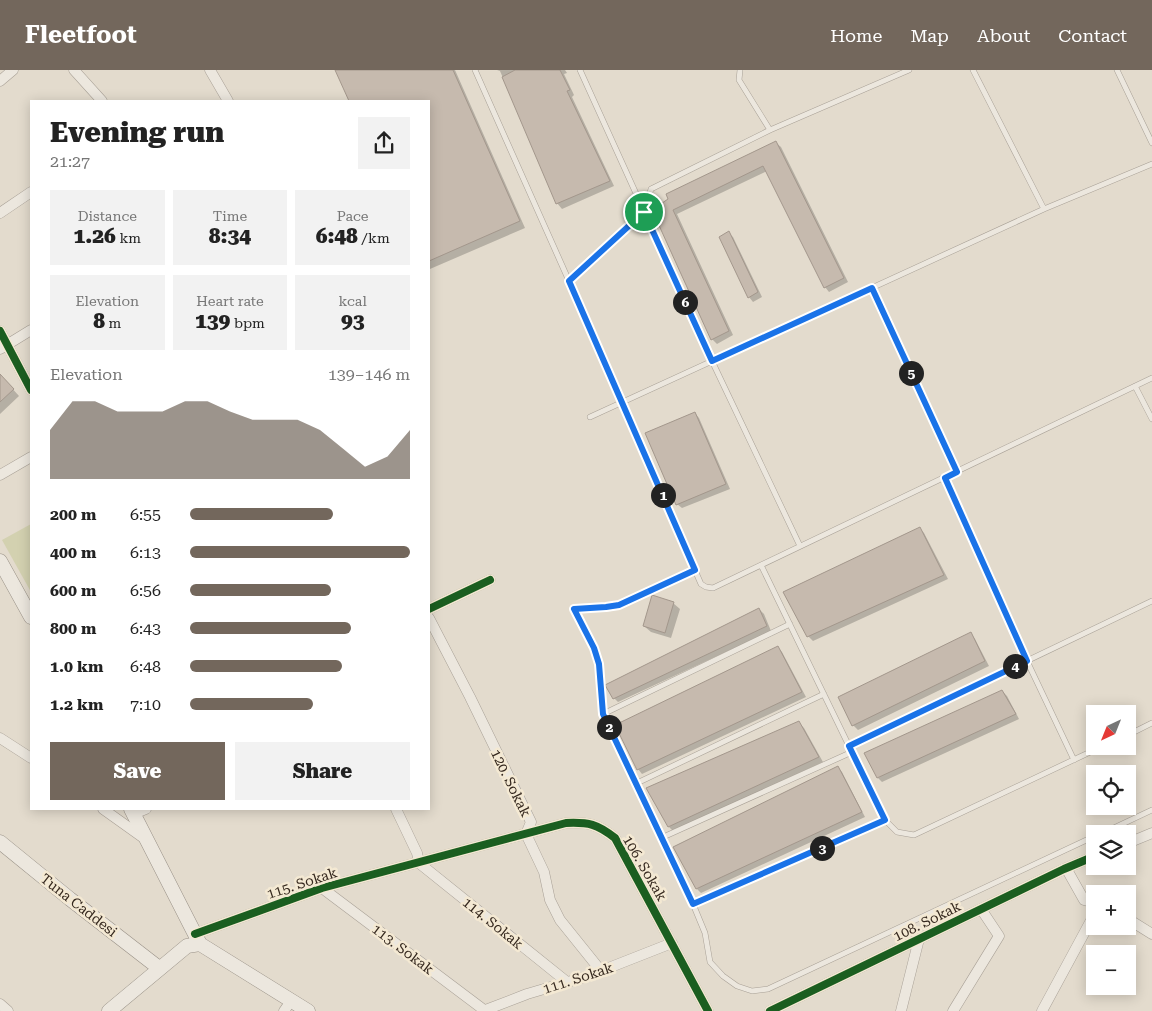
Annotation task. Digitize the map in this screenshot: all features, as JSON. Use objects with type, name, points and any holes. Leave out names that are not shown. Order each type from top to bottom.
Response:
[{"type":"main road","points":[[1,565],[30,615]]},
{"type":"main road","points":[[137,811],[148,842],[197,939],[287,1006],[308,1011]]},
{"type":"main road","name":"Tuna Caddesi","points":[[0,842],[159,968]]},
{"type":"main road","points":[[109,1011],[159,968],[197,939]]},
{"type":"street","points":[[0,81],[14,70]]},
{"type":"street","points":[[74,70],[101,100]]},
{"type":"street","points":[[210,70],[227,100]]},
{"type":"street","points":[[0,213],[30,193]]},
{"type":"street","points":[[0,331],[4,347],[30,388]]},
{"type":"street","points":[[4,347],[30,331]]},
{"type":"street","points":[[0,475],[30,459]]},
{"type":"street","points":[[430,609],[490,580]]},
{"type":"street","name":"120. Sokak","points":[[430,620],[470,697],[530,822],[526,834],[544,872],[550,900],[560,920],[601,971]]},
{"type":"street","points":[[0,738],[30,757]]},
{"type":"street","points":[[104,810],[148,842]]},
{"type":"street","points":[[396,810],[417,853],[419,863]]},
{"type":"street","name":"106. Sokak","points":[[419,863],[566,823],[586,822],[602,828],[615,838],[708,1011]]},
{"type":"street","points":[[1136,840],[1152,833]]},
{"type":"street","name":"108. Sokak","points":[[770,1011],[1086,860]]},
{"type":"street","name":"115. Sokak","points":[[197,939],[322,888],[419,863]]},
{"type":"street","name":"114. Sokak","points":[[419,863],[567,982]]},
{"type":"street","points":[[1066,868],[1086,901]]},
{"type":"street","name":"113. Sokak","points":[[322,888],[484,1011]]},
{"type":"street","points":[[953,1011],[999,936],[981,909]]},
{"type":"street","points":[[1136,924],[1152,934]]},
{"type":"street","points":[[1042,1011],[1086,930]]},
{"type":"street","points":[[901,1011],[919,939]]},
{"type":"street","name":"111. Sokak","points":[[484,1011],[527,994],[601,971],[672,943]]},
{"type":"street","points":[[0,1004],[8,1011]]},
{"type":"lane","points":[[475,70],[623,402],[701,584],[706,587],[713,588],[1152,378]]},
{"type":"lane","points":[[580,70],[712,361],[800,546]]},
{"type":"lane","points":[[740,70],[740,80],[770,130]]},
{"type":"lane","points":[[569,281],[644,212],[651,189],[770,130],[909,70]]},
{"type":"lane","points":[[973,70],[1044,209]]},
{"type":"lane","points":[[1117,70],[1152,143]]},
{"type":"lane","points":[[590,417],[1044,209],[1152,164]]},
{"type":"lane","points":[[872,288],[957,472]]},
{"type":"lane","points":[[1135,386],[1152,419]]},
{"type":"lane","points":[[945,478],[1027,661],[1074,760]]},
{"type":"lane","points":[[761,565],[885,820],[897,832],[914,836],[1086,754]]},
{"type":"lane","points":[[695,570],[619,605],[574,609],[594,648],[599,664],[603,714],[693,904],[705,933],[710,962],[722,976],[737,986],[752,991],[768,989],[1086,840]]},
{"type":"lane","points":[[849,746],[1152,601]]},
{"type":"lane","points":[[603,714],[790,624]]},
{"type":"lane","points":[[635,784],[824,694]]},
{"type":"lane","points":[[1136,731],[1152,723]]},
{"type":"lane","points":[[661,838],[852,752]]},
{"type":"lane","points":[[1120,825],[1152,810]]},
{"type":"lane","points":[[693,904],[885,820]]},
{"type":"shaded area","points":[[30,525],[30,590],[2,540]]},
{"type":"building","points":[[335,70],[453,70],[520,221],[430,261],[430,100],[349,100]]},
{"type":"building","points":[[515,70],[560,70],[570,90],[567,91],[610,181],[556,204],[502,77]]},
{"type":"building","points":[[776,141],[844,278],[824,288],[763,166],[673,210],[729,331],[711,340],[652,210],[668,199],[666,194]]},
{"type":"building","points":[[729,231],[758,292],[748,298],[719,237]]},
{"type":"building","points":[[0,374],[14,389],[0,402]]},
{"type":"building","points":[[695,412],[726,484],[676,505],[645,433]]},
{"type":"building","points":[[920,527],[944,575],[807,637],[783,592]]},
{"type":"building","points":[[652,595],[674,602],[665,633],[643,626]]},
{"type":"building","points":[[759,608],[767,626],[613,699],[605,685]]},
{"type":"building","points":[[971,632],[985,661],[852,726],[838,697]]},
{"type":"building","points":[[778,646],[802,692],[637,770],[615,725]]},
{"type":"building","points":[[1002,690],[1016,714],[877,778],[864,753]]},
{"type":"building","points":[[799,721],[819,757],[668,827],[646,788]]},
{"type":"building","points":[[838,766],[862,812],[696,889],[673,847]]},
{"type":"cycle path","points":[[0,331],[30,388]]},
{"type":"cycle path","points":[[430,609],[490,580]]},
{"type":"cycle path","points":[[195,934],[322,888],[566,823],[581,823],[598,827],[615,838],[708,1011]]},
{"type":"cycle path","points":[[770,1011],[1086,860]]},
{"type":"route","points":[[644,212],[712,361],[872,288],[957,472],[945,478],[1027,661],[849,746],[885,820],[693,904],[603,714],[599,664],[594,648],[574,609],[619,605],[695,570],[569,281],[644,212]]}]
